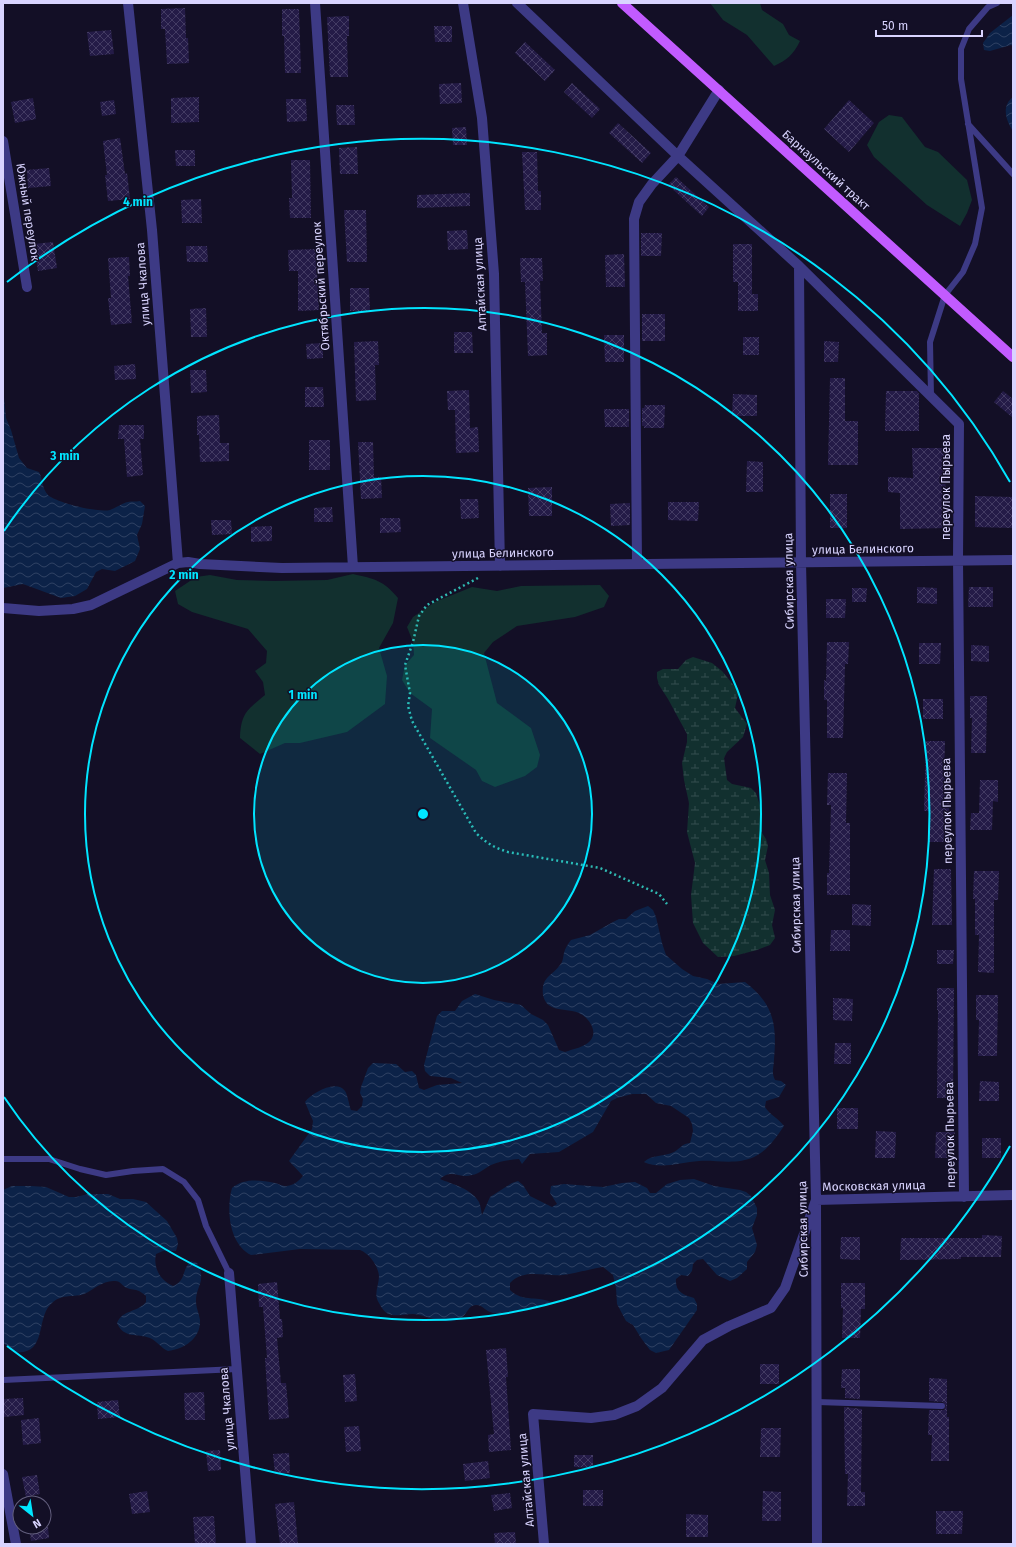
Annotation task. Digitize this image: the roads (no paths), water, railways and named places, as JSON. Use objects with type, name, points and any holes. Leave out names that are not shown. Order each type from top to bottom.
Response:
[{"type":"main road","name":"Барнаульский тракт","points":[[622,3],[1013,357]]},
{"type":"street","name":"улица Чкалова","points":[[128,3],[152,230],[178,563]]},
{"type":"street","name":"Октябрьский переулок","points":[[315,3],[352,567]]},
{"type":"street","name":"Алтайская улица","points":[[464,3],[482,118],[494,274],[500,566]]},
{"type":"street","points":[[517,3],[678,156],[799,266],[931,396]]},
{"type":"street","points":[[637,564],[634,219],[639,202],[652,184],[678,156],[719,90]]},
{"type":"street","name":"Южный переулок","points":[[3,141],[27,287]]},
{"type":"street","name":"Сибирская улица","points":[[799,266],[801,562],[816,1200],[817,1544]]},
{"type":"street","name":"переулок Пырьева","points":[[931,396],[959,424],[958,560],[964,1197]]},
{"type":"street","name":"улица Белинского","points":[[3,608],[39,611],[73,609],[91,605],[178,563],[188,562],[200,564],[282,568],[1013,560]]},
{"type":"street","name":"Московская улица","points":[[533,1414],[591,1418],[614,1415],[637,1406],[662,1388],[703,1340],[729,1326],[772,1308],[785,1288],[816,1200],[1013,1196]]},
{"type":"street","name":"улица Чкалова","points":[[229,1273],[251,1544]]},
{"type":"street","name":"Алтайская улица","points":[[533,1414],[544,1544]]},
{"type":"street","points":[[3,1474],[16,1544]]},
{"type":"lane","points":[[931,396],[930,342],[945,295],[963,272],[975,244],[982,208],[979,180],[961,78],[962,49],[969,29],[988,7],[997,3]]},
{"type":"lane","points":[[968,124],[1013,174]]},
{"type":"lane","points":[[3,1160],[49,1159],[80,1169],[106,1175],[163,1169],[184,1182],[198,1200],[206,1226],[229,1273]]},
{"type":"lane","points":[[3,1380],[237,1368]]},
{"type":"lane","points":[[817,1402],[942,1406]]},
{"type":"water","points":[[1013,15],[1013,46],[1011,45],[990,51],[984,50],[983,43],[990,33]]},
{"type":"water","points":[[1013,97],[1013,131],[1008,123],[1006,109],[1009,101]]},
{"type":"water","points":[[3,387],[6,418],[19,458],[27,468],[39,472],[48,495],[69,504],[88,509],[105,511],[124,503],[131,502],[140,501],[145,506],[142,524],[137,535],[140,549],[135,561],[115,571],[102,569],[96,572],[87,589],[75,596],[61,598],[23,584],[3,588]]},
{"type":"water","points":[[648,906],[653,910],[656,917],[666,955],[682,969],[693,976],[707,979],[718,984],[745,982],[755,990],[768,1007],[772,1016],[775,1036],[773,1074],[775,1080],[781,1081],[786,1085],[779,1097],[766,1101],[765,1107],[784,1126],[774,1140],[759,1154],[741,1161],[699,1161],[671,1165],[657,1165],[644,1162],[647,1159],[674,1152],[683,1145],[690,1143],[693,1131],[692,1124],[689,1118],[671,1106],[656,1103],[646,1094],[632,1094],[611,1101],[593,1132],[559,1152],[530,1154],[522,1164],[519,1159],[505,1161],[491,1165],[475,1174],[463,1176],[448,1174],[440,1179],[467,1190],[476,1197],[481,1207],[482,1215],[490,1197],[512,1183],[518,1181],[523,1185],[530,1196],[552,1207],[557,1204],[550,1193],[551,1186],[564,1184],[603,1187],[635,1182],[647,1188],[650,1193],[656,1193],[667,1184],[680,1180],[694,1179],[714,1186],[746,1192],[751,1196],[757,1208],[757,1215],[752,1228],[757,1245],[755,1252],[747,1262],[747,1269],[737,1278],[730,1281],[717,1275],[703,1259],[697,1260],[693,1264],[692,1271],[688,1276],[681,1275],[676,1279],[678,1290],[686,1296],[694,1298],[697,1304],[697,1310],[669,1350],[656,1353],[650,1350],[633,1325],[626,1321],[617,1304],[613,1275],[603,1267],[563,1275],[528,1274],[516,1278],[510,1283],[510,1290],[515,1294],[526,1298],[542,1299],[553,1303],[514,1312],[499,1313],[493,1313],[478,1305],[473,1305],[461,1318],[443,1321],[413,1314],[389,1314],[383,1310],[376,1296],[379,1280],[377,1268],[370,1257],[360,1250],[300,1249],[251,1255],[238,1243],[231,1225],[230,1216],[229,1206],[232,1188],[247,1181],[269,1182],[286,1186],[294,1184],[303,1176],[289,1161],[312,1129],[313,1121],[305,1102],[308,1098],[318,1091],[336,1086],[345,1091],[351,1110],[357,1111],[362,1106],[363,1099],[360,1093],[361,1087],[368,1068],[373,1063],[396,1064],[405,1072],[412,1071],[416,1075],[419,1088],[424,1090],[437,1085],[462,1083],[451,1078],[430,1076],[425,1071],[424,1065],[437,1016],[442,1011],[455,1011],[462,1001],[475,994],[494,1000],[521,1005],[531,1014],[543,1020],[548,1025],[559,1050],[565,1052],[585,1045],[590,1041],[593,1033],[593,1029],[589,1021],[579,1013],[562,1010],[549,1005],[543,995],[545,981],[561,964],[565,949],[571,940],[590,935],[619,919],[626,919],[635,911]]},
{"type":"water","points":[[12,1186],[46,1187],[69,1197],[88,1194],[108,1194],[120,1199],[133,1199],[146,1202],[167,1221],[177,1238],[178,1244],[176,1251],[163,1251],[156,1254],[155,1259],[157,1269],[161,1277],[173,1286],[180,1281],[191,1261],[197,1263],[200,1269],[201,1279],[196,1296],[196,1306],[200,1326],[191,1342],[180,1348],[168,1351],[150,1338],[131,1335],[123,1331],[117,1323],[123,1315],[139,1308],[146,1302],[146,1296],[139,1291],[128,1289],[119,1282],[111,1281],[106,1282],[84,1294],[62,1297],[54,1301],[46,1311],[39,1336],[32,1348],[24,1352],[14,1352],[3,1343],[3,1190]]}]
